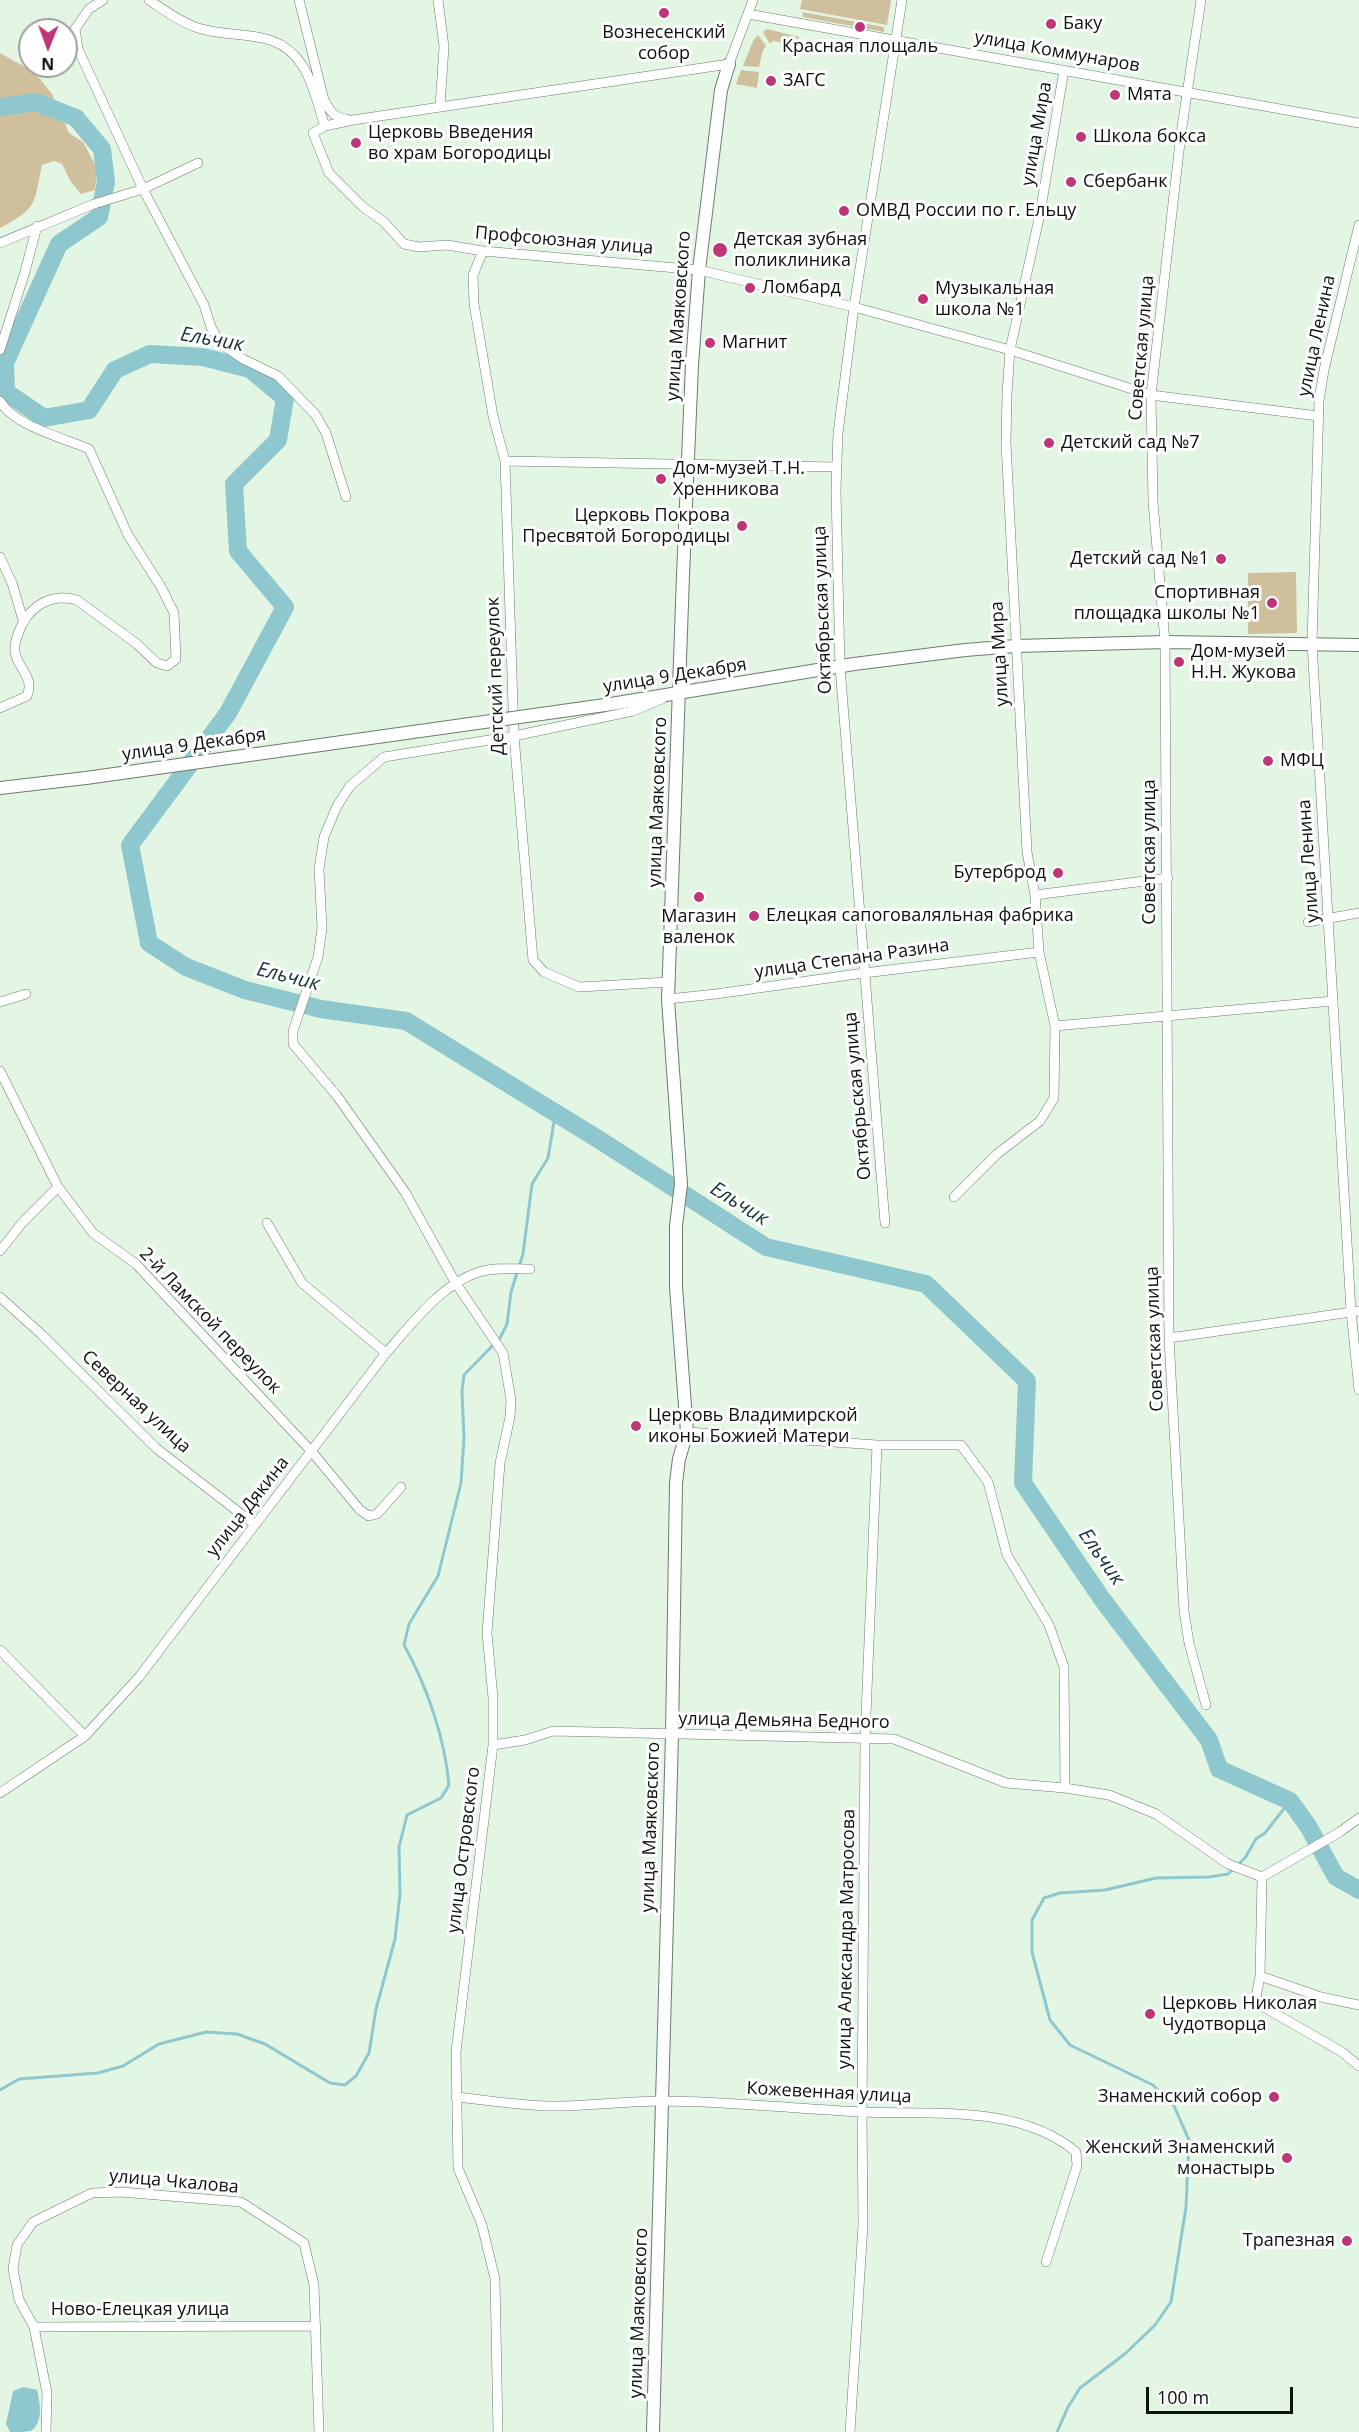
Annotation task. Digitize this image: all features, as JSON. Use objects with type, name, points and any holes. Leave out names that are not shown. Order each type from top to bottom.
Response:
[{"type":"main road","name":"улица Маяковского","points":[[653,2432],[672,1735],[676,1483],[679,1459],[687,1432],[676,1287],[676,1226],[681,1184],[668,999],[675,695],[699,270],[721,90],[729,64]]},
{"type":"main road","name":"улица 9 Декабря","points":[[0,788],[606,705],[840,667],[965,650],[1016,646],[1165,642],[1359,645]]},
{"type":"street","points":[[104,0],[89,9],[75,29],[78,50],[143,189],[204,304],[211,327],[220,343],[243,359],[278,376],[315,414],[326,433],[346,497]]},
{"type":"street","points":[[149,0],[196,27],[218,33],[263,37],[284,45],[302,65],[325,126],[440,106],[729,64],[753,0]]},
{"type":"street","points":[[299,0],[324,100],[331,113],[338,119],[353,120]]},
{"type":"street","points":[[438,0],[444,47],[440,106]]},
{"type":"street","name":"Октябрьская улица","points":[[885,1223],[840,667],[837,467],[838,433],[854,307],[902,0]]},
{"type":"street","name":"Советская улица","points":[[1201,0],[1186,92],[1151,395],[1153,502],[1165,642],[1169,1338],[1184,1611],[1189,1643],[1206,1705]]},
{"type":"street","name":"улица Коммунаров","points":[[748,15],[1359,123]]},
{"type":"street","name":"улица Мира","points":[[954,1197],[997,1154],[1040,1121],[1054,1098],[1055,1026],[1039,952],[1035,895],[1027,852],[1006,443],[1010,350],[1040,214],[1064,70]]},
{"type":"street","name":"Профсоюзная улица","points":[[325,126],[313,133],[329,172],[363,207],[384,222],[404,244],[419,247],[447,244],[483,251],[699,270],[854,307],[1010,350],[1151,395],[1318,416]]},
{"type":"street","points":[[0,243],[94,204],[143,189],[198,163]]},
{"type":"street","name":"улица Ленина","points":[[1359,225],[1324,370],[1318,416],[1312,644],[1359,1390]]},
{"type":"street","points":[[0,350],[37,226]]},
{"type":"street","name":"Детский переулок","points":[[483,251],[472,275],[474,304],[493,416],[505,461],[513,736],[533,960],[544,972],[579,987],[669,982]]},
{"type":"street","points":[[0,401],[6,411],[28,424],[89,449],[128,536],[161,587],[174,613],[176,659],[167,666],[158,663],[77,600],[66,597],[52,599],[34,607],[23,620],[15,642],[15,654],[30,680],[27,696],[0,708]]},
{"type":"street","points":[[505,461],[837,467]]},
{"type":"street","points":[[0,557],[12,583],[23,620]]},
{"type":"street","name":"улица Островского","points":[[498,2432],[495,2279],[482,2225],[458,2168],[456,2052],[493,1744],[493,1698],[487,1633],[500,1463],[510,1417],[511,1400],[502,1353],[454,1282],[405,1192],[337,1096],[293,1044],[293,1031],[318,957],[322,928],[319,869],[324,837],[337,806],[350,786],[384,757],[513,736],[633,711],[675,695]]},
{"type":"street","points":[[1035,895],[1168,878]]},
{"type":"street","points":[[1308,921],[1359,913]]},
{"type":"street","name":"улица Степана Разина","points":[[668,999],[1039,952]]},
{"type":"street","points":[[0,1002],[26,994]]},
{"type":"street","points":[[1055,1026],[1333,1001]]},
{"type":"street","name":"2-й Ламской переулок","points":[[0,1071],[58,1187],[93,1233],[136,1264],[312,1452],[360,1510],[369,1516],[377,1514],[401,1487]]},
{"type":"street","points":[[0,1251],[21,1222],[58,1187]]},
{"type":"street","points":[[267,1223],[302,1283],[386,1353]]},
{"type":"street","name":"улица Дякина","points":[[0,1793],[85,1736],[139,1677],[386,1353],[454,1282],[481,1271],[530,1269]]},
{"type":"street","name":"Северная улица","points":[[0,1297],[41,1334],[156,1448],[254,1524]]},
{"type":"street","points":[[1169,1338],[1355,1311]]},
{"type":"street","points":[[687,1432],[877,1445],[961,1445],[988,1482],[1006,1555],[1049,1625],[1064,1666],[1065,1788]]},
{"type":"street","name":"улица Александра Матросова","points":[[850,2432],[863,2225],[865,1740],[877,1445]]},
{"type":"street","points":[[0,1650],[85,1736]]},
{"type":"street","name":"улица Демьяна Бедного","points":[[493,1744],[525,1740],[553,1731],[894,1739],[1006,1783],[1065,1788],[1108,1795],[1156,1814],[1228,1864],[1262,1877]]},
{"type":"street","points":[[1359,1818],[1340,1832],[1262,1877],[1260,1976],[1256,1997],[1262,2006],[1342,2052],[1359,2066]]},
{"type":"street","points":[[1260,1976],[1321,1997],[1359,2005]]},
{"type":"street","name":"Кожевенная улица","points":[[456,2097],[548,2106],[661,2101],[977,2116],[1033,2128],[1062,2139],[1076,2152],[1077,2166],[1046,2262]]},
{"type":"street","name":"улица Чкалова","points":[[34,2327],[19,2300],[13,2269],[17,2245],[33,2222],[73,2200],[92,2193],[121,2192],[242,2202],[304,2243],[314,2285],[319,2432]]},
{"type":"street","name":"Ново-Елецкая улица","points":[[46,2432],[47,2393],[34,2327],[316,2326]]},
{"type":"shaded area","points":[[802,0],[891,0],[887,25],[800,9]]},
{"type":"shaded area","points":[[802,12],[884,27],[884,32],[803,17]]},
{"type":"shaded area","points":[[767,29],[799,37],[797,45],[773,41],[770,44],[763,32]]},
{"type":"shaded area","points":[[758,35],[766,46],[759,67],[743,66],[753,41]]},
{"type":"shaded area","points":[[0,53],[18,63],[18,78],[39,78],[52,94],[69,133],[83,142],[97,168],[95,190],[81,194],[71,182],[62,164],[54,161],[42,165],[35,197],[28,210],[0,228]]},
{"type":"shaded area","points":[[741,70],[759,72],[757,88],[736,84]]},
{"type":"shaded area","name":"Спортивная площадка школы №1","points":[[1296,572],[1297,633],[1248,634],[1248,573]]},
{"type":"water","points":[[24,2387],[37,2390],[40,2406],[39,2418],[30,2431],[10,2432],[6,2424],[13,2391]]},
{"type":"waterway","name":"Ельчик","points":[[0,107],[36,102],[76,118],[102,149],[106,182],[99,217],[59,244],[5,363],[6,392],[44,418],[89,410],[115,370],[150,354],[203,357],[250,369],[285,398],[278,440],[234,484],[238,551],[285,607],[228,713],[130,845],[149,943],[186,967],[245,990],[321,1009],[406,1021],[598,1139],[766,1247],[926,1284],[1027,1381],[1023,1483],[1102,1599],[1209,1740],[1219,1769],[1290,1801],[1308,1826],[1336,1877],[1359,1890]]},
{"type":"waterway","points":[[0,2090],[19,2079],[98,2073],[123,2066],[159,2044],[206,2032],[237,2034],[265,2044],[330,2083],[345,2085],[356,2076],[369,2053],[376,2009],[395,1939],[400,1894],[399,1847],[407,1815],[441,1798],[449,1785],[444,1749],[434,1713],[404,1645],[409,1624],[438,1576],[461,1483],[464,1375],[500,1338],[507,1324],[511,1292],[523,1254],[532,1184],[548,1158],[554,1112]]},
{"type":"waterway","points":[[1057,2432],[1068,2407],[1080,2388],[1126,2353],[1155,2325],[1171,2302],[1186,2207],[1189,2140],[1174,2106],[1153,2085],[1070,2045],[1050,2020],[1032,1952],[1032,1920],[1044,1898],[1060,1893],[1105,1890],[1156,1878],[1209,1877],[1228,1874],[1245,1858],[1256,1839],[1265,1833],[1290,1801]]},
{"type":"place","name":"Вознесенский собор","points":[[664,13]]},
{"type":"place","name":"Баку","points":[[1051,24]]},
{"type":"place","name":"Красная площаль","points":[[860,27]]},
{"type":"place","name":"ЗАГС","points":[[771,81]]},
{"type":"place","name":"Мята","points":[[1115,95]]},
{"type":"place","name":"Школа бокса","points":[[1081,137]]},
{"type":"place","name":"Церковь Введения во храм Богородицы","points":[[356,143]]},
{"type":"place","name":"Сбербанк","points":[[1071,182]]},
{"type":"place","name":"ОМВД России по г. Ельцу","points":[[844,211]]},
{"type":"place","name":"Детская зубная поликлиника","points":[[720,250]]},
{"type":"place","name":"Ломбард","points":[[750,288]]},
{"type":"place","name":"Музыкальная школа №1","points":[[923,299]]},
{"type":"place","name":"Магнит","points":[[710,343]]},
{"type":"place","name":"Детский сад №7","points":[[1049,443]]},
{"type":"place","name":"Дом-музей Т.Н. Хренникова","points":[[661,479]]},
{"type":"place","name":"Церковь Покрова Пресвятой Богородицы","points":[[742,526]]},
{"type":"place","name":"Детский сад №1","points":[[1221,559]]},
{"type":"place","name":"Спортивная площадка школы №1","points":[[1272,603]]},
{"type":"place","name":"Дом-музей Н.Н. Жукова","points":[[1179,662]]},
{"type":"place","name":"МФЦ","points":[[1268,761]]},
{"type":"place","name":"Бутерброд","points":[[1058,873]]},
{"type":"place","name":"Магазин валенок","points":[[699,897]]},
{"type":"place","name":"Елецкая сапоговаляльная фабрика","points":[[754,916]]},
{"type":"place","name":"Церковь Владимирской иконы Божией Матери","points":[[636,1426]]},
{"type":"place","name":"Церковь Николая Чудотворца","points":[[1150,2014]]},
{"type":"place","name":"Знаменский собор","points":[[1274,2097]]},
{"type":"place","name":"Женский Знаменский монастырь","points":[[1287,2158]]},
{"type":"place","name":"Трапезная","points":[[1347,2241]]}]
